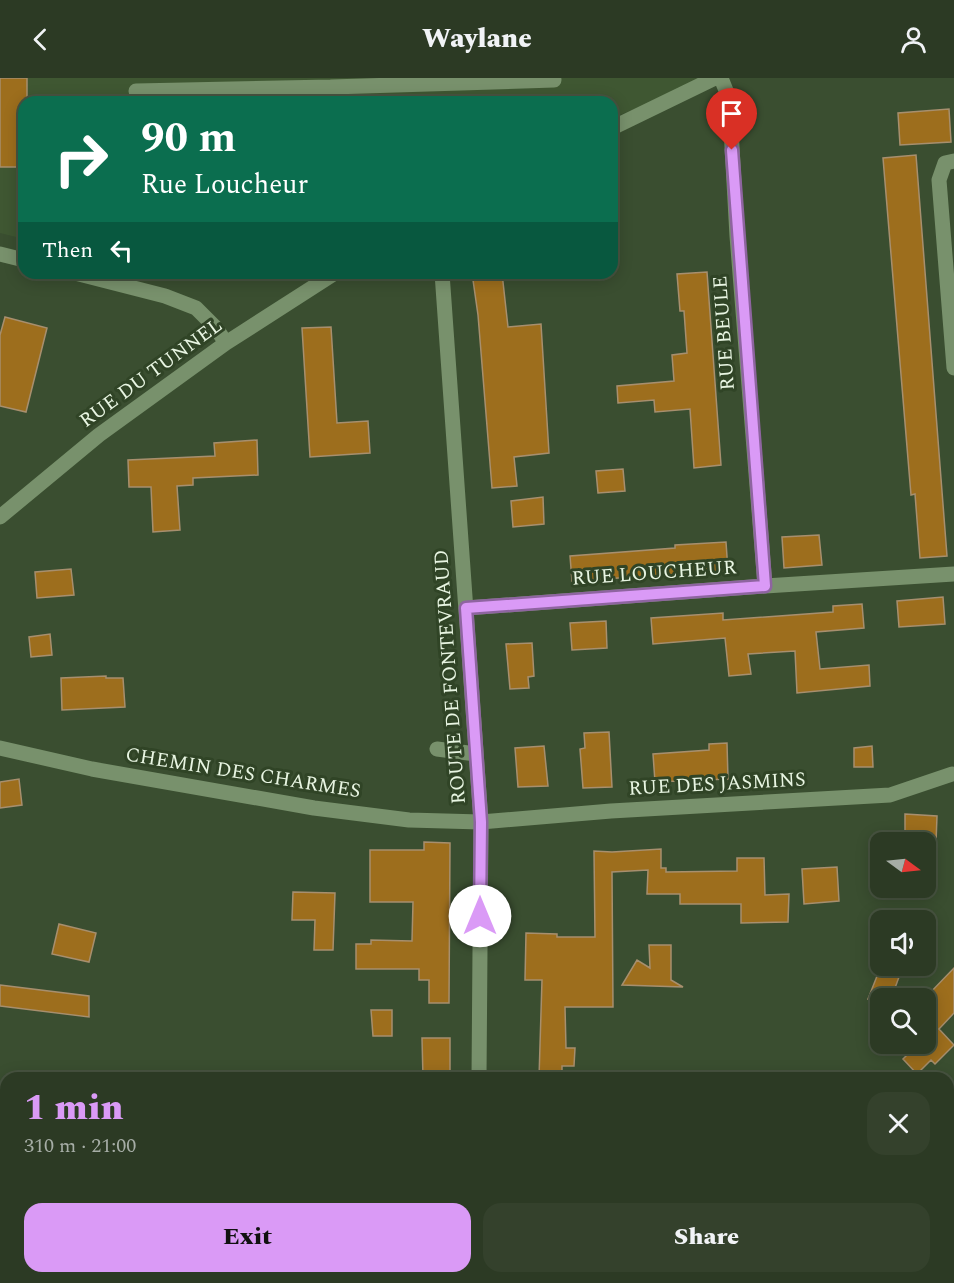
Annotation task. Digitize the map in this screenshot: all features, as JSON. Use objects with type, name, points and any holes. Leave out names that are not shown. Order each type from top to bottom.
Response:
[{"type":"street","points":[[618,125],[715,78]]},
{"type":"street","name":"RUE BEULE","points":[[721,78],[727,93],[730,111],[737,236],[765,586]]},
{"type":"street","points":[[136,91],[554,80]]},
{"type":"street","points":[[332,87],[341,96]]},
{"type":"street","points":[[954,161],[945,163],[939,180],[954,368]]},
{"type":"street","points":[[0,254],[18,258]]},
{"type":"street","points":[[98,279],[165,296],[196,308],[216,328],[226,343]]},
{"type":"street","name":"RUE DU TUNNEL","points":[[0,517],[99,435],[226,343],[326,279]]},
{"type":"street","name":"ROUTE DE FONTEVRAUD","points":[[442,279],[481,822],[479,1072]]},
{"type":"street","name":"RUE LOUCHEUR","points":[[466,608],[954,574]]},
{"type":"street","name":"CHEMIN DES CHARMES","points":[[0,748],[92,769],[314,808],[409,820],[481,822]]},
{"type":"street","points":[[437,749],[476,754]]},
{"type":"street","name":"RUE DES JASMINS","points":[[481,822],[611,811],[890,795],[952,774]]},
{"type":"shaded area","points":[[0,78],[714,78],[618,116],[618,96],[18,96],[18,238],[0,233]]},
{"type":"building","points":[[0,78],[27,78],[27,96],[18,96],[18,167],[0,167]]},
{"type":"building","points":[[949,109],[951,142],[900,145],[898,113]]},
{"type":"building","points":[[916,155],[947,556],[920,558],[915,494],[911,495],[883,158]]},
{"type":"building","points":[[707,272],[721,465],[694,468],[690,409],[655,412],[654,400],[618,403],[617,386],[674,381],[672,355],[687,353],[684,311],[680,311],[677,274]]},
{"type":"building","points":[[473,279],[503,279],[508,327],[541,324],[549,453],[514,457],[517,486],[492,488],[478,315]]},
{"type":"building","points":[[5,317],[47,328],[26,412],[0,406],[0,335]]},
{"type":"building","points":[[331,327],[337,423],[368,421],[370,453],[310,457],[302,328]]},
{"type":"building","points":[[257,440],[258,475],[193,478],[193,485],[177,486],[180,530],[153,532],[151,487],[129,487],[128,460],[215,456],[214,443]]},
{"type":"building","points":[[623,469],[625,491],[598,493],[596,471]]},
{"type":"building","points":[[543,497],[544,524],[513,527],[511,501]]},
{"type":"building","points":[[819,535],[822,565],[784,568],[782,537]]},
{"type":"building","points":[[726,542],[728,571],[572,581],[570,556]]},
{"type":"building","points":[[71,569],[74,595],[37,598],[35,572]]},
{"type":"building","points":[[943,597],[945,624],[899,627],[897,601]]},
{"type":"building","points":[[862,604],[864,628],[816,632],[820,669],[869,665],[870,686],[797,693],[795,651],[748,654],[751,674],[729,676],[725,638],[653,644],[651,618],[723,613],[723,620],[833,612],[833,606]]},
{"type":"building","points":[[606,621],[607,648],[572,650],[570,623]]},
{"type":"building","points":[[50,634],[52,655],[31,657],[29,637]]},
{"type":"building","points":[[532,643],[534,676],[528,677],[529,688],[510,689],[506,644]]},
{"type":"building","points":[[106,676],[106,678],[123,678],[125,707],[62,710],[61,678]]},
{"type":"building","points":[[609,732],[612,787],[583,788],[580,749],[585,748],[584,733]]},
{"type":"building","points":[[727,743],[728,779],[655,782],[653,754],[709,750],[709,744]]},
{"type":"building","points":[[544,746],[548,786],[518,787],[515,748]]},
{"type":"building","points":[[872,746],[873,767],[854,767],[854,748]]},
{"type":"building","points":[[19,779],[22,805],[0,808],[0,782]]},
{"type":"building","points":[[905,814],[937,816],[936,843],[936,832],[905,832]]},
{"type":"building","points":[[424,842],[450,843],[449,1003],[429,1003],[429,980],[419,980],[419,969],[356,969],[356,944],[371,944],[371,940],[412,941],[413,902],[370,902],[370,850],[424,850]]},
{"type":"building","points":[[661,849],[661,868],[666,868],[666,872],[737,871],[737,858],[764,858],[765,895],[789,894],[788,922],[741,923],[741,904],[680,904],[680,894],[647,894],[648,870],[612,872],[613,1007],[565,1007],[566,1048],[575,1048],[574,1066],[562,1066],[562,1072],[539,1072],[542,980],[525,980],[526,933],[557,934],[557,937],[595,937],[594,851]]},
{"type":"building","points":[[837,867],[839,901],[804,904],[802,869]]},
{"type":"building","points":[[293,892],[335,893],[333,950],[314,950],[315,920],[292,920]]},
{"type":"building","points":[[59,924],[96,933],[89,962],[52,954]]},
{"type":"building","points":[[649,945],[671,945],[671,980],[683,987],[622,985],[637,960],[650,968]]},
{"type":"building","points":[[954,968],[954,1013],[939,1029],[954,1045],[935,1064],[931,1060],[919,1072],[915,1072],[903,1059],[908,1054],[936,1054],[935,988]]},
{"type":"building","points":[[877,976],[899,976],[895,988],[872,988]]},
{"type":"building","points":[[0,985],[89,996],[89,1017],[0,1006]]},
{"type":"building","points":[[371,1010],[392,1010],[392,1036],[373,1036]]},
{"type":"building","points":[[422,1038],[450,1038],[450,1072],[423,1072]]},
{"type":"route","points":[[480,916],[481,822],[466,608],[765,586],[732,150]]}]
